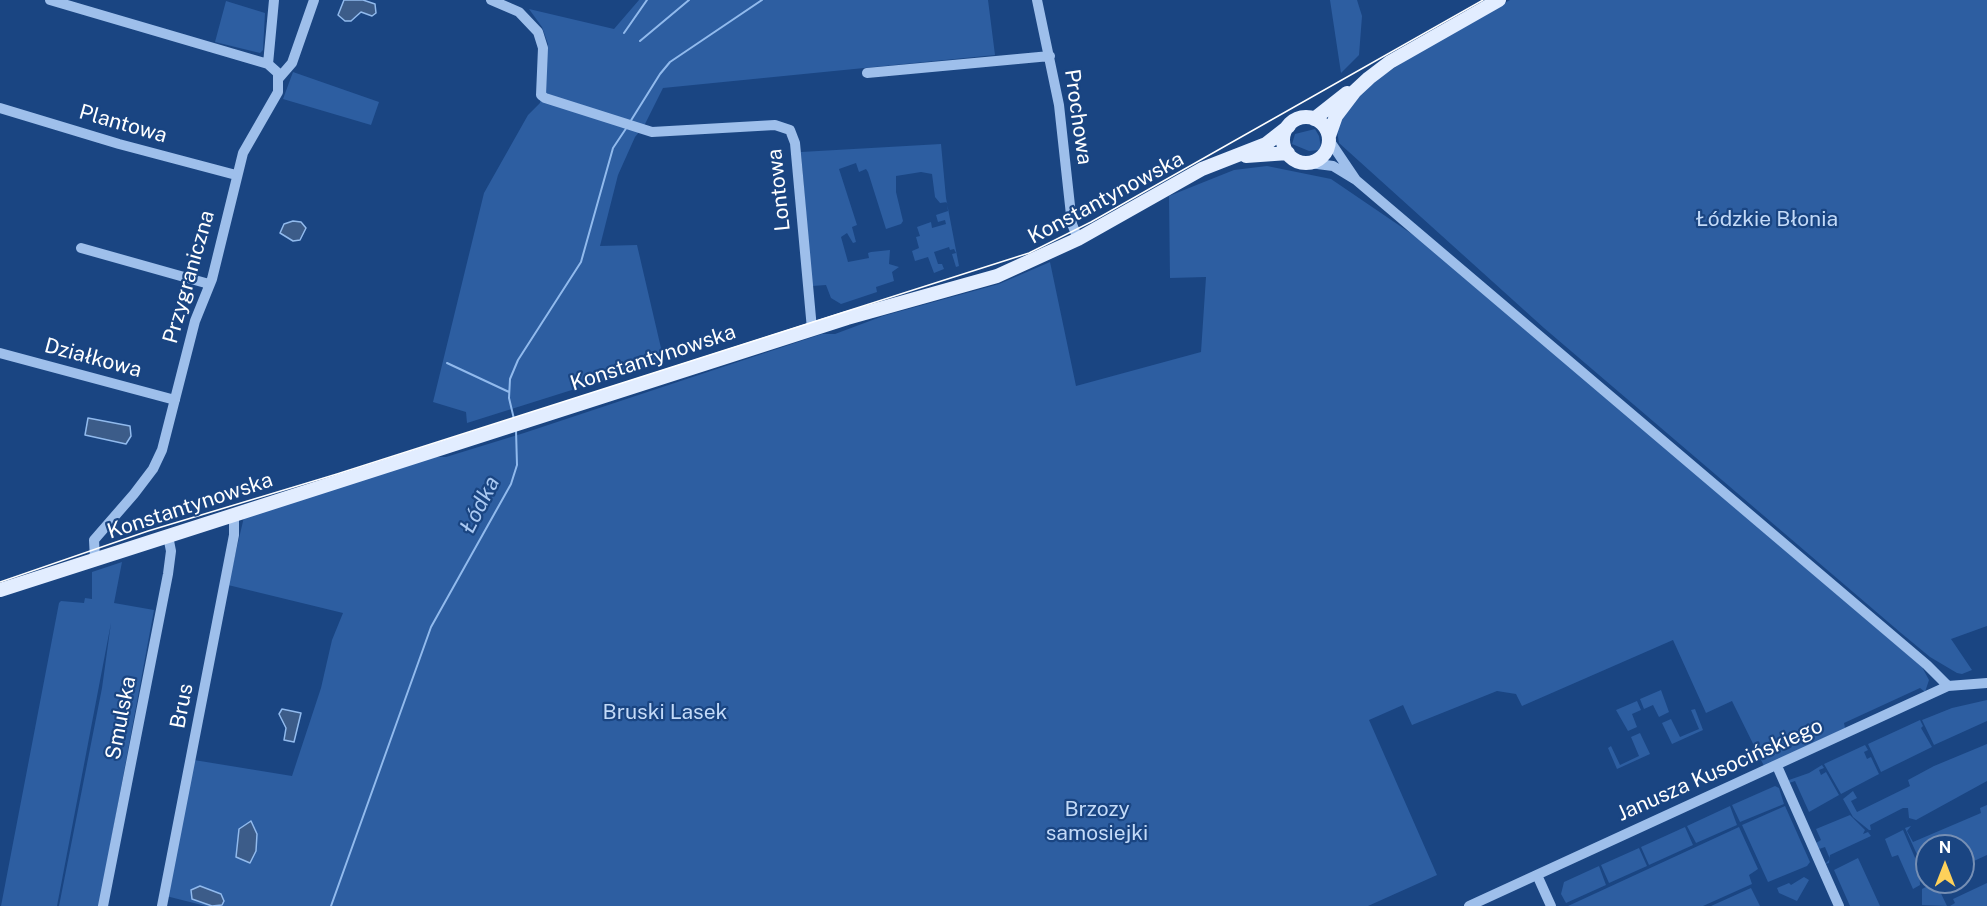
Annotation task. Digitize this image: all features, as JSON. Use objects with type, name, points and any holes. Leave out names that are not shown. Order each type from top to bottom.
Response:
[{"type":"main road","points":[[1329,138],[1324,126],[1314,119],[1299,119],[1289,126],[1284,140],[1288,153],[1299,162],[1310,163],[1322,156],[1329,138],[1334,120],[1355,91],[1390,63],[1499,0]]},
{"type":"main road","points":[[1314,119],[1345,94],[1355,91]]},
{"type":"main road","name":"Konstantynowska","points":[[0,590],[812,329],[997,276],[1078,239],[1196,172],[1272,140],[1289,126]]},
{"type":"main road","name":"Konstantynowska","points":[[1241,155],[1250,157],[1288,153]]},
{"type":"street","points":[[50,0],[268,64],[279,78]]},
{"type":"street","points":[[268,64],[274,0]]},
{"type":"street","name":"Przygraniczna","points":[[95,559],[94,540],[153,469],[162,450],[195,321],[209,284],[225,228],[243,153],[275,98],[279,78],[292,63],[314,0]]},
{"type":"street","name":"Lontowa","points":[[491,0],[519,12],[538,32],[543,48],[541,95],[638,129],[668,133],[775,125],[790,130],[795,143],[812,329]]},
{"type":"street","name":"Prochowa","points":[[1037,0],[1064,135],[1072,225],[1078,239]]},
{"type":"street","points":[[867,73],[1050,56]]},
{"type":"street","name":"Plantowa","points":[[0,108],[119,144],[236,175]]},
{"type":"street","points":[[1329,138],[1356,180]]},
{"type":"street","points":[[1310,163],[1326,164],[1356,180],[1928,665],[1948,687]]},
{"type":"street","points":[[81,248],[209,284]]},
{"type":"street","name":"Działkowa","points":[[0,353],[175,400]]},
{"type":"street","name":"Brus","points":[[162,906],[234,535],[236,523],[234,514]]},
{"type":"street","name":"Smulska","points":[[103,906],[168,574],[171,551],[168,536]]},
{"type":"street","name":"Janusza Kusocińskiego","points":[[1469,906],[1948,687],[1985,681]]},
{"type":"street","points":[[1778,766],[1839,906]]},
{"type":"street","points":[[1537,875],[1551,906]]},
{"type":"green space","points":[[639,0],[988,0],[995,55],[663,88],[644,126],[635,137],[618,175],[600,246],[637,245],[664,361],[467,423],[466,412],[433,402],[484,193],[528,115],[540,103],[548,44],[542,27],[529,9],[614,29]]},
{"type":"green space","points":[[1330,0],[1357,0],[1362,16],[1359,55],[1341,73]]},
{"type":"green space","name":"Łódzkie Błonia","points":[[1510,0],[1987,0],[1987,626],[1951,639],[1972,670],[1962,674],[1957,673],[1930,657],[1901,633],[1544,328],[1339,143],[1337,131],[1344,110],[1379,78],[1417,53]]},
{"type":"green space","points":[[226,1],[265,13],[263,50],[260,53],[215,42]]},
{"type":"green space","points":[[293,72],[379,102],[371,125],[283,99]]},
{"type":"green space","points":[[1315,129],[1319,136],[1321,148],[1319,150],[1309,151],[1292,144],[1295,134]]},
{"type":"green space","points":[[941,144],[947,202],[940,203],[935,197],[932,174],[921,172],[896,176],[896,192],[903,221],[901,224],[886,229],[866,169],[859,172],[856,163],[839,169],[857,225],[852,227],[856,242],[853,243],[847,233],[841,237],[848,262],[869,258],[868,253],[871,252],[890,250],[889,264],[899,267],[892,272],[894,281],[876,287],[877,292],[841,304],[831,298],[826,285],[812,286],[801,152]]},
{"type":"green space","points":[[1267,166],[1331,179],[1428,245],[1922,667],[1929,680],[1925,692],[1920,688],[1844,723],[1845,728],[1764,766],[1732,701],[1706,713],[1673,640],[1522,706],[1516,694],[1497,691],[1412,725],[1403,705],[1369,720],[1437,875],[1368,906],[206,906],[166,896],[194,760],[292,776],[321,688],[332,640],[343,613],[228,585],[244,517],[431,457],[446,457],[524,433],[822,334],[835,334],[883,316],[999,284],[1050,262],[1076,386],[1201,352],[1206,277],[1170,278],[1169,196],[1234,170]]},
{"type":"green space","points":[[947,205],[959,266],[956,267],[952,254],[956,253],[954,249],[950,250],[949,247],[934,252],[938,264],[942,264],[944,269],[934,273],[928,257],[915,261],[912,251],[919,248],[916,237],[920,236],[917,227],[931,222],[932,228],[946,224],[945,220],[938,222],[936,215],[948,211]]},
{"type":"green space","points":[[122,562],[114,603],[154,610],[99,906],[59,906],[102,688],[111,623],[57,906],[1,906],[59,603],[61,601],[84,603],[85,598],[92,599],[92,572]]},
{"type":"green space","points":[[1661,690],[1669,712],[1659,717],[1653,705],[1644,709],[1640,699]]},
{"type":"green space","points":[[1987,700],[1987,721],[1934,745],[1922,720],[1952,708]]},
{"type":"green space","points":[[1637,701],[1641,710],[1632,714],[1637,727],[1628,731],[1616,710]]},
{"type":"green space","points":[[1695,709],[1703,730],[1672,744],[1662,723],[1671,719],[1680,737],[1699,729],[1691,710]]},
{"type":"green space","points":[[1920,720],[1923,726],[1921,728],[1932,747],[1881,772],[1868,744]]},
{"type":"green space","points":[[1640,733],[1650,754],[1617,769],[1608,748],[1611,746],[1620,765],[1639,756],[1631,737]]},
{"type":"green space","points":[[1987,744],[1987,781],[1916,820],[1909,818],[1908,808],[1903,808],[1870,825],[1871,830],[1869,830],[1853,817],[1843,799],[1853,791],[1857,798],[1851,801],[1857,812],[1910,786],[1908,780],[1934,766]]},
{"type":"green space","points":[[1865,745],[1868,750],[1864,752],[1867,759],[1871,757],[1879,774],[1841,794],[1824,764]]},
{"type":"green space","points":[[1822,765],[1824,768],[1819,770],[1821,775],[1826,772],[1839,795],[1809,812],[1795,781],[1789,783],[1789,780],[1809,773]]},
{"type":"green space","points":[[1775,786],[1779,788],[1784,804],[1740,822],[1732,805]]},
{"type":"green space","points":[[1987,805],[1987,855],[1975,860],[1975,834],[1932,834],[1981,813],[1980,808]]},
{"type":"green space","points":[[1730,806],[1737,825],[1696,843],[1687,826]]},
{"type":"green space","points":[[1785,806],[1810,862],[1807,866],[1768,882],[1742,825]]},
{"type":"green space","points":[[1850,815],[1865,830],[1863,834],[1868,832],[1871,836],[1830,855],[1830,858],[1825,847],[1819,849],[1816,843],[1821,840],[1816,829]]},
{"type":"green space","points":[[1911,826],[1907,831],[1913,842],[1915,841],[1915,850],[1905,828]]},
{"type":"green space","points":[[1685,827],[1693,845],[1649,865],[1641,847]]},
{"type":"green space","points":[[1739,827],[1758,869],[1749,875],[1752,884],[1703,906],[1568,906]]},
{"type":"green space","points":[[1903,830],[1915,858],[1915,888],[1913,889],[1898,855],[1892,857],[1885,839]]},
{"type":"green space","points":[[1639,848],[1647,866],[1609,883],[1601,865]]},
{"type":"green space","points":[[1858,858],[1880,906],[1850,906],[1834,870]]},
{"type":"green space","points":[[1599,866],[1606,885],[1566,903],[1561,894],[1564,882]]},
{"type":"green space","points":[[1804,877],[1809,880],[1797,901],[1779,893],[1777,888],[1789,883],[1791,885]]},
{"type":"green space","points":[[1987,883],[1987,906],[1950,906],[1955,903],[1953,899],[1964,894],[1975,894],[1975,889]]},
{"type":"green space","points":[[1751,888],[1760,906],[1711,906]]},
{"type":"green space","points":[[1922,894],[1941,894],[1947,906],[1922,905]]},
{"type":"shaded area","points":[[344,0],[363,0],[375,4],[376,13],[372,16],[361,12],[351,21],[345,21],[338,15]]},
{"type":"shaded area","points":[[293,221],[301,222],[306,228],[300,240],[293,241],[280,233],[284,224]]},
{"type":"shaded area","points":[[88,418],[130,426],[131,436],[126,444],[85,435]]},
{"type":"shaded area","points":[[282,709],[301,713],[294,742],[284,740],[286,728],[279,714]]},
{"type":"shaded area","points":[[251,821],[257,834],[256,851],[250,863],[236,857],[239,829]]},
{"type":"shaded area","points":[[200,886],[221,894],[224,901],[222,905],[212,906],[192,899],[191,890]]},
{"type":"waterway","points":[[624,33],[647,0]]},
{"type":"waterway","points":[[640,41],[689,0]]},
{"type":"waterway","name":"Łódka","points":[[630,122],[670,62],[762,0]]},
{"type":"waterway","name":"Łódka","points":[[514,419],[509,398],[510,379],[518,360],[581,262],[613,148],[627,127]]},
{"type":"waterway","points":[[447,363],[509,392]]},
{"type":"waterway","name":"Łódka","points":[[331,906],[431,627],[511,484],[517,465],[516,430]]},
{"type":"tram line","points":[[0,582],[148,531],[337,474],[1029,253],[1091,222],[1483,0]]},
{"type":"park label","name":"Bruski Lasek","points":[[665,713]]},
{"type":"park label","name":"Brzozy samosiejki","points":[[1097,822]]}]
